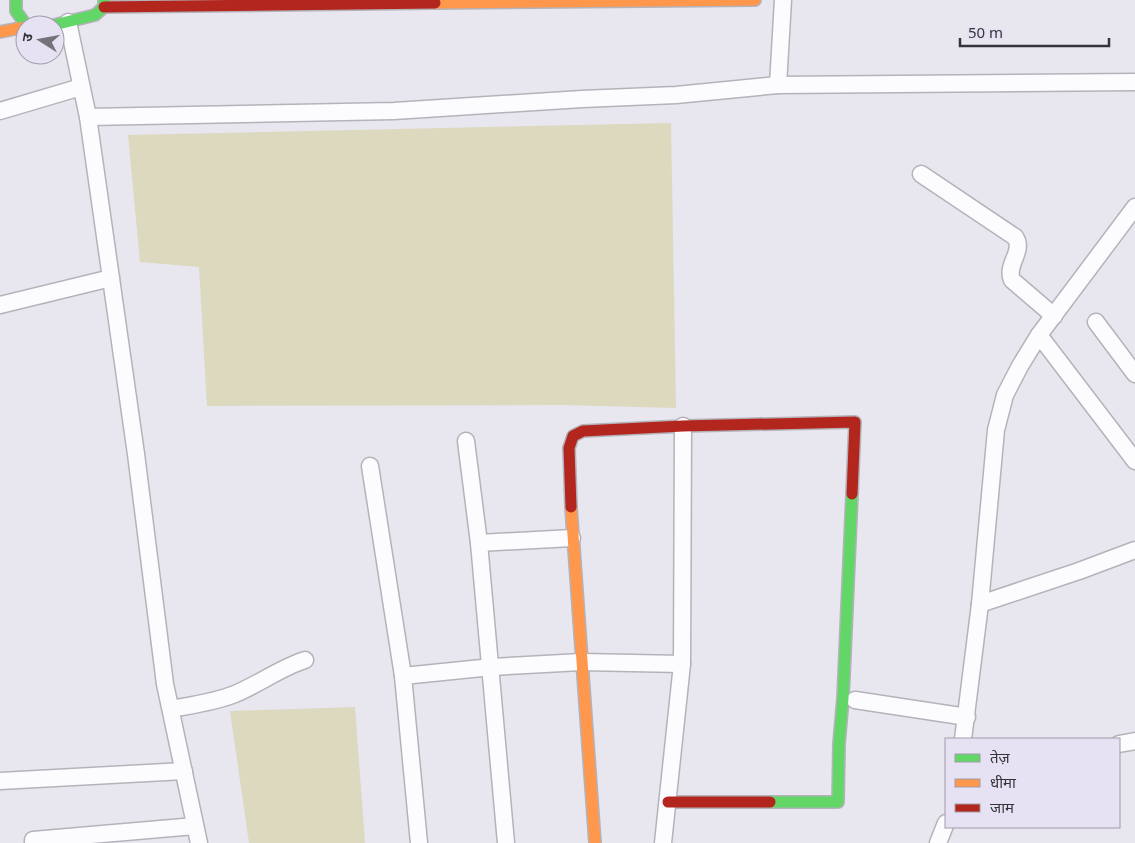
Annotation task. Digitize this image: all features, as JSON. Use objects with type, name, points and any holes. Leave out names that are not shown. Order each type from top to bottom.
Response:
[{"type":"street","points":[[16,0],[17,15]]},
{"type":"street","points":[[65,22],[95,15],[104,3],[755,0]]},
{"type":"street","points":[[778,85],[783,0]]},
{"type":"street","points":[[0,32],[15,29]]},
{"type":"street","points":[[65,36],[88,117],[136,454],[165,684],[199,843]]},
{"type":"street","points":[[88,117],[394,111],[676,95],[778,85],[1135,82]]},
{"type":"street","points":[[0,110],[81,87]]},
{"type":"street","points":[[921,174],[1015,237],[1018,242],[1018,248],[1011,269],[1010,275],[1012,280],[1054,316]]},
{"type":"street","points":[[963,738],[980,604],[996,430],[1005,395],[1039,335],[1133,216]]},
{"type":"street","points":[[0,305],[111,278]]},
{"type":"street","points":[[1096,322],[1134,370]]},
{"type":"street","points":[[1039,335],[1135,461]]},
{"type":"street","points":[[595,843],[572,538],[569,448],[573,436],[583,431],[683,426],[855,422],[839,744],[838,802],[668,802]]},
{"type":"street","points":[[663,843],[682,664],[683,426]]},
{"type":"street","points":[[466,440],[492,667],[506,843]]},
{"type":"street","points":[[370,466],[403,676],[419,843]]},
{"type":"street","points":[[479,543],[572,538]]},
{"type":"street","points":[[980,604],[1079,572],[1135,550]]},
{"type":"street","points":[[171,709],[217,700],[235,694],[280,670],[305,660]]},
{"type":"street","points":[[403,676],[492,667],[581,662],[682,664]]},
{"type":"street","points":[[855,700],[967,716]]},
{"type":"street","points":[[1120,744],[1135,741]]},
{"type":"street","points":[[0,781],[184,771]]},
{"type":"street","points":[[33,843],[33,840],[195,826]]},
{"type":"street","points":[[938,843],[945,826]]},
{"type":"shaded area","points":[[671,123],[676,408],[562,405],[207,406],[199,267],[140,262],[128,135]]},
{"type":"shaded area","points":[[355,707],[365,843],[249,843],[230,711]]},
{"type":"traffic: fast","points":[[16,0],[16,11],[19,15]]},
{"type":"traffic: fast","points":[[65,22],[95,15],[104,7],[104,0]]},
{"type":"traffic: fast","points":[[770,802],[838,802],[839,744],[843,698],[852,494]]},
{"type":"traffic: slow","points":[[435,3],[755,0]]},
{"type":"traffic: slow","points":[[0,32],[15,29]]},
{"type":"traffic: slow","points":[[571,507],[595,843]]},
{"type":"traffic: jam","points":[[104,7],[435,3]]},
{"type":"traffic: jam","points":[[571,507],[569,448],[573,436],[583,431],[683,426],[855,422],[852,494]]},
{"type":"traffic: jam","points":[[668,802],[770,802]]}]
